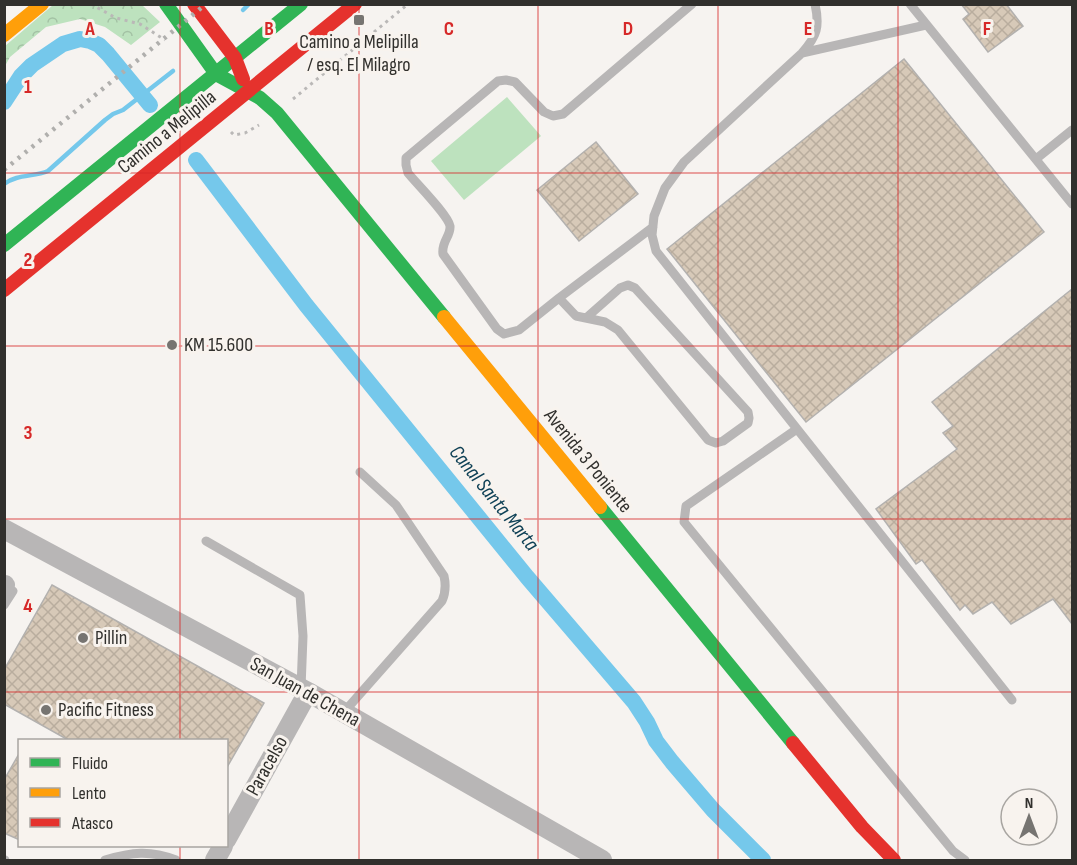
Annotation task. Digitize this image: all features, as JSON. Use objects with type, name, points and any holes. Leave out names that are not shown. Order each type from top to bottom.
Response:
[{"type":"main road","points":[[9,31],[14,4]]},
{"type":"main road","points":[[9,31],[42,4]]},
{"type":"main road","name":"Avenida 3 Poniente","points":[[166,4],[216,74],[260,98],[277,113],[848,810],[894,861]]},
{"type":"main road","points":[[194,4],[235,58],[248,91]]},
{"type":"main road","name":"Camino a Melipilla","points":[[4,245],[301,4]]},
{"type":"main road","name":"Camino a Melipilla","points":[[4,290],[355,4]]},
{"type":"street","name":"San Juan de Chena","points":[[4,529],[344,712],[602,861]]},
{"type":"street","name":"Paracelso","points":[[228,836],[304,690]]},
{"type":"street","points":[[215,861],[222,847]]},
{"type":"lane","points":[[653,226],[519,330],[504,334],[497,329],[443,254],[442,247],[450,225],[408,173],[405,165],[406,158],[498,81],[514,82],[544,112],[553,116],[563,114],[692,4]]},
{"type":"lane","points":[[815,4],[816,32],[812,41],[802,53],[684,162],[665,188],[654,216],[652,235],[656,251],[1012,700]]},
{"type":"lane","points":[[910,4],[1072,204]]},
{"type":"lane","points":[[802,53],[926,25]]},
{"type":"lane","points":[[1036,159],[1072,130]]},
{"type":"lane","points":[[559,298],[576,316],[605,322],[618,330],[708,440],[716,443],[723,441],[748,423],[750,418],[748,412],[635,288],[628,285],[620,288],[586,318]]},
{"type":"lane","points":[[797,429],[686,506],[684,522],[953,851],[964,861]]},
{"type":"lane","points":[[344,712],[442,601],[446,584],[444,576],[396,505],[360,472]]},
{"type":"lane","points":[[206,541],[300,595],[304,690]]},
{"type":"lane","points":[[4,605],[8,588]]},
{"type":"lane","points":[[105,861],[117,856],[146,853],[160,854],[176,861]]},
{"type":"path","points":[[91,4],[116,18],[141,24],[171,42]]},
{"type":"path","points":[[245,133],[277,113],[408,4]]},
{"type":"green space","points":[[53,5],[142,5],[160,22],[131,45],[105,27],[80,19],[46,27],[10,57],[5,66],[5,46]]},
{"type":"green space","points":[[507,97],[541,136],[464,200],[431,161]]},
{"type":"building","points":[[961,4],[1006,4],[1023,26],[988,52],[963,19],[969,14]]},
{"type":"building","points":[[904,59],[1044,232],[806,422],[667,249]]},
{"type":"building","points":[[596,142],[638,194],[579,241],[537,190]]},
{"type":"building","points":[[1072,289],[1072,624],[1053,599],[1011,624],[992,602],[973,614],[965,605],[960,610],[922,560],[916,564],[876,509],[957,449],[943,433],[953,426],[932,402]]},
{"type":"building","points":[[52,585],[264,703],[228,766],[228,739],[66,739],[4,704],[4,670]]},
{"type":"building","points":[[18,756],[18,839],[4,833],[4,780]]},
{"type":"waterway","points":[[243,10],[249,4]]},
{"type":"waterway","name":"Canal Santa Marta","points":[[4,102],[21,76],[32,65],[63,44],[80,39],[99,45],[150,105]]},
{"type":"waterway","points":[[4,184],[14,179],[48,171],[105,120],[123,110],[173,71]]},
{"type":"waterway","name":"Canal Santa Marta","points":[[196,160],[306,305],[527,577],[634,702],[656,741],[672,762],[713,810],[763,860]]},
{"type":"railway","points":[[4,170],[206,4]]},
{"type":"traffic: fast","points":[[166,4],[216,74],[260,98],[277,113],[444,317]]},
{"type":"traffic: fast","points":[[4,245],[301,4]]},
{"type":"traffic: fast","points":[[600,507],[793,743]]},
{"type":"traffic: slow","points":[[4,35],[42,4]]},
{"type":"traffic: slow","points":[[444,317],[600,507]]},
{"type":"traffic: jam","points":[[194,4],[235,58],[243,79]]},
{"type":"traffic: jam","points":[[4,290],[355,4]]},
{"type":"traffic: jam","points":[[793,743],[862,827],[894,860]]},
{"type":"place","name":"Camino a Melipilla / esq. El Milagro","points":[[359,20]]},
{"type":"place","name":"KM 15.600","points":[[172,345]]},
{"type":"place","name":"Pillin","points":[[83,638]]},
{"type":"place","name":"Pacific Fitness","points":[[46,710]]}]
